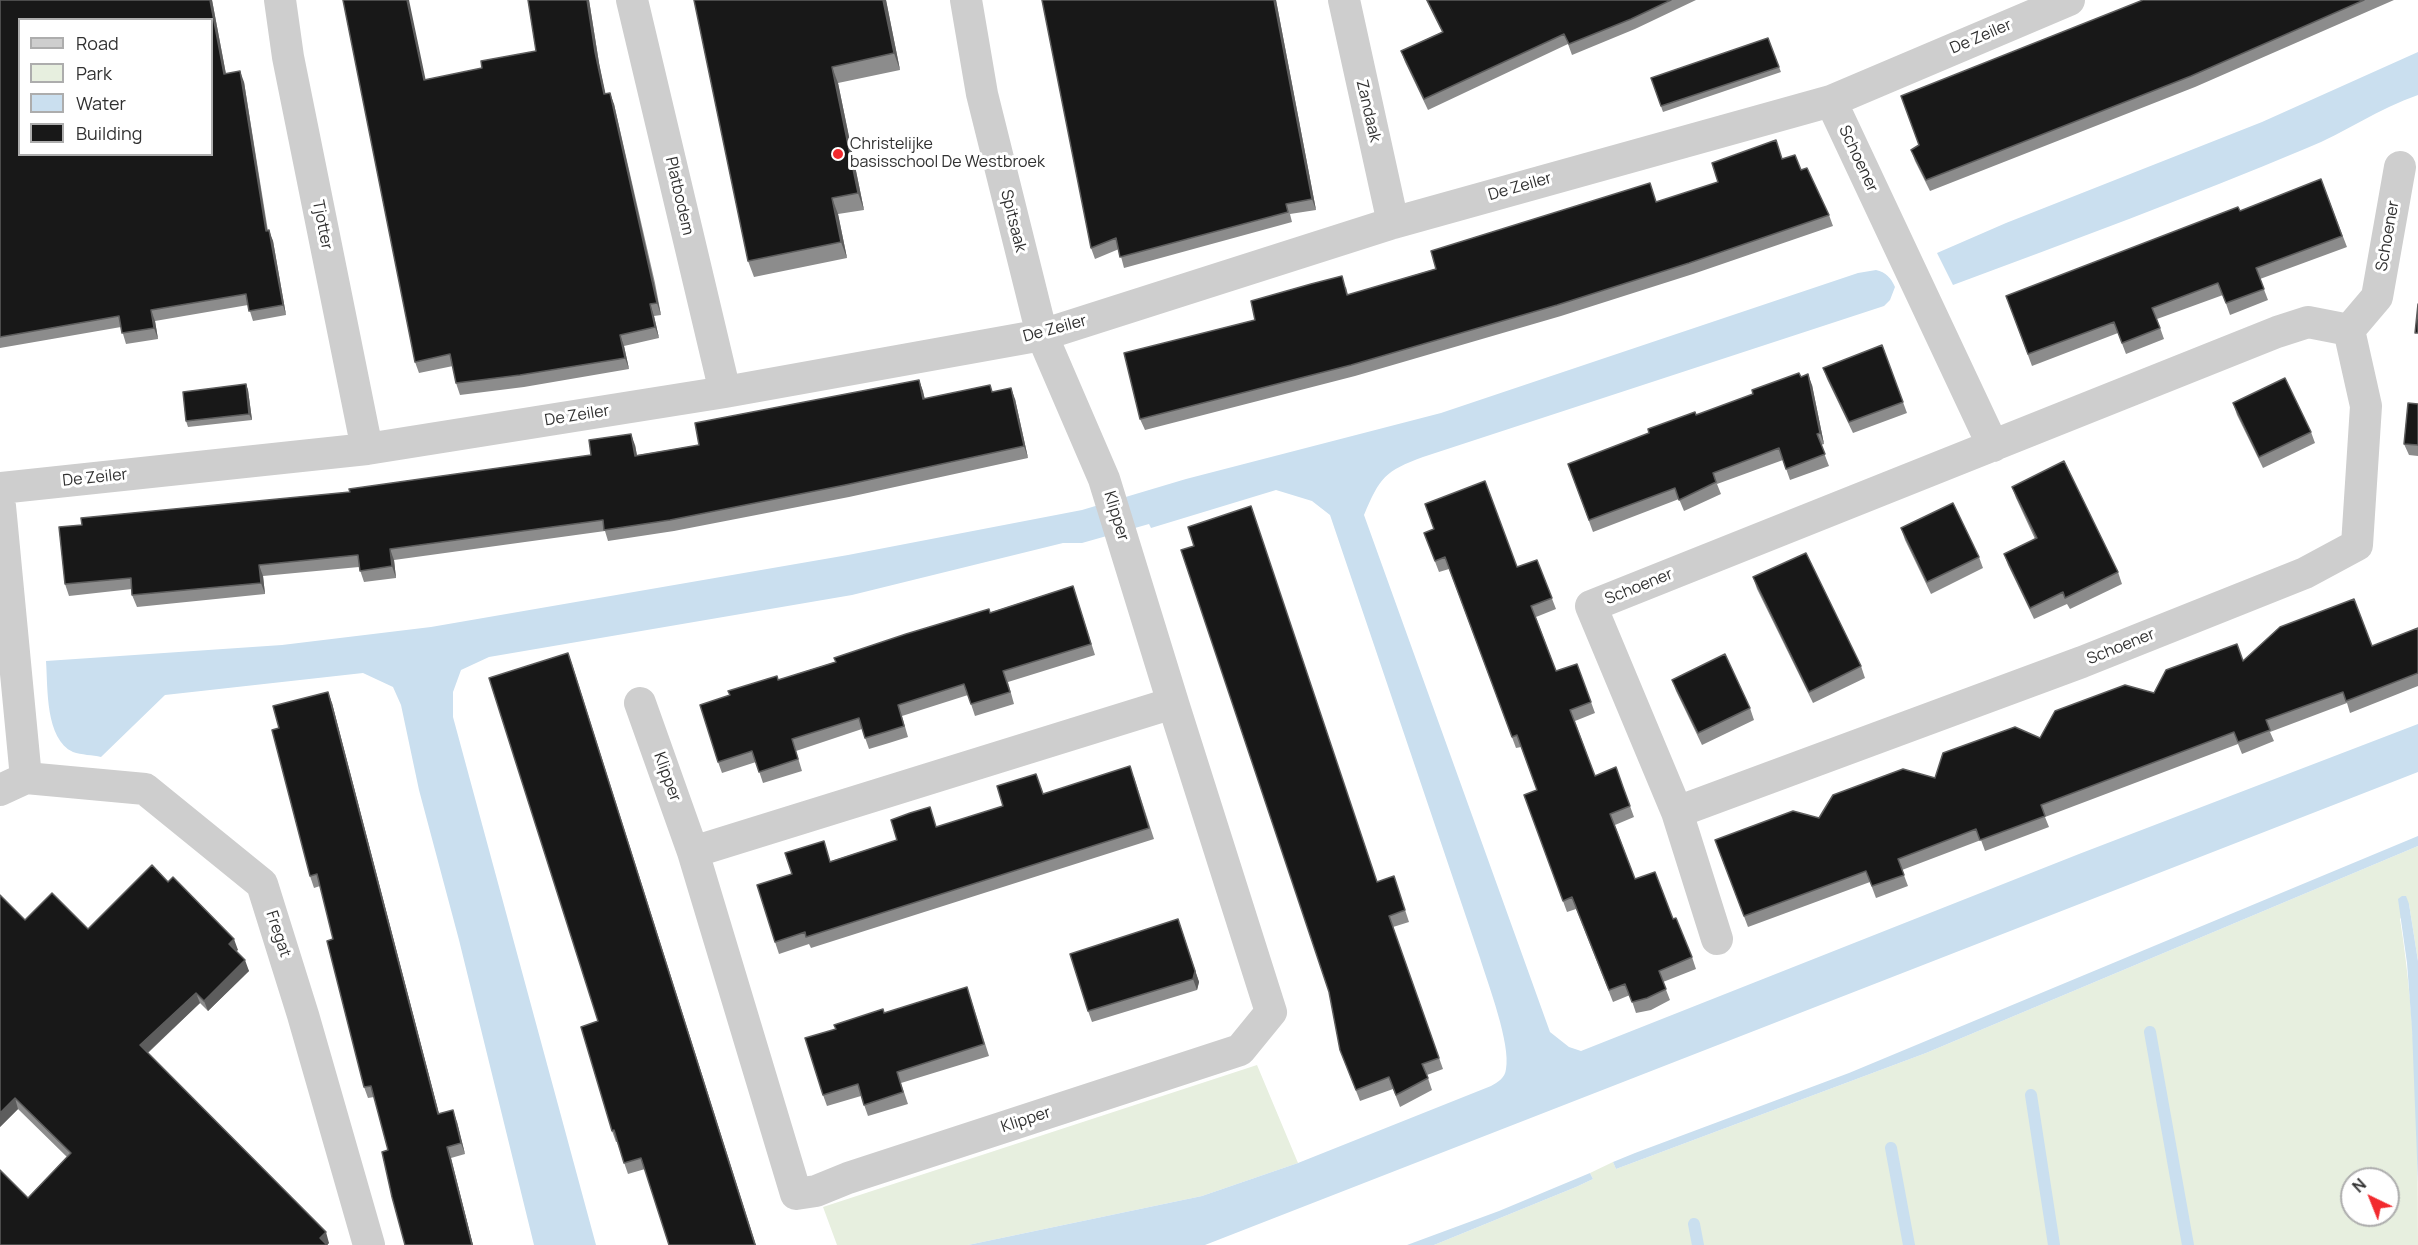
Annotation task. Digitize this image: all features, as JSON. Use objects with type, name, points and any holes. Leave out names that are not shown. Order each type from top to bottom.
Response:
[{"type":"street","name":"Tjotter","points":[[280,0],[291,69],[367,449]]},
{"type":"street","name":"Platbodem","points":[[632,0],[725,392]]},
{"type":"street","name":"Spitsaak","points":[[966,0],[982,94],[1042,335]]},
{"type":"street","name":"Zandaak","points":[[1344,0],[1393,223]]},
{"type":"street","name":"De Zeiler","points":[[0,488],[367,449],[725,392],[1042,335],[1393,223],[1831,101],[2069,0]]},
{"type":"street","name":"Schoener","points":[[1831,101],[1993,446]]},
{"type":"street","name":"Schoener","points":[[2349,330],[2377,297],[2400,167]]},
{"type":"street","name":"Schoener","points":[[1717,939],[1677,812],[1591,606],[2277,332],[2308,322],[2349,330]]},
{"type":"street","name":"Schoener","points":[[1677,812],[2093,658],[2304,573],[2357,545],[2366,406],[2349,330]]},
{"type":"street","name":"Klipper","points":[[640,703],[693,852],[796,1194],[816,1191],[860,1174],[1240,1050],[1271,1012],[1104,479],[1042,335]]},
{"type":"street","name":"Fregat","points":[[0,506],[13,784],[145,789],[262,884],[369,1245]]},
{"type":"street","points":[[693,852],[1173,703]]},
{"type":"green space","points":[[2418,846],[2418,961],[2409,904],[2400,919],[2413,1041],[2417,1123],[2418,1245],[1434,1245],[1576,1187],[1593,1179],[1590,1173],[1613,1162],[1616,1169],[1926,1053]]},
{"type":"green space","points":[[1257,1065],[1298,1163],[1202,1196],[968,1245],[837,1245],[823,1207]]},
{"type":"water","points":[[2418,52],[2418,95],[2307,148],[1953,285],[1937,253],[2006,223],[2262,122]]},
{"type":"water","points":[[1876,270],[1888,276],[1895,287],[1890,300],[1884,306],[1410,462],[1385,477],[1364,515],[1550,1032],[1569,1047],[1581,1051],[2079,854],[2418,724],[2418,772],[1205,1245],[968,1245],[1202,1196],[1298,1163],[1491,1086],[1503,1077],[1506,1069],[1505,1045],[1493,998],[1330,515],[1312,501],[1276,490],[1151,528],[1149,524],[1082,543],[1063,543],[852,595],[489,657],[461,670],[453,692],[453,717],[596,1245],[534,1245],[459,940],[419,790],[401,705],[393,687],[363,673],[165,695],[101,757],[73,752],[57,736],[53,725],[48,698],[46,661],[282,645],[431,627],[848,555],[1082,510],[1186,479],[1441,413],[1858,273]]},
{"type":"water","points":[[2418,836],[2418,846],[1926,1053],[1616,1169],[1613,1162],[1849,1073]]},
{"type":"water","points":[[2406,896],[2409,904],[2418,961],[2418,1184],[2412,1029],[2407,963],[2398,899]]},
{"type":"water","points":[[1590,1173],[1593,1179],[1576,1187],[1434,1245],[1407,1245],[1499,1211]]},
{"type":"building","points":[[0,0],[210,0],[224,74],[240,71],[266,231],[269,230],[283,305],[249,311],[246,294],[151,310],[154,328],[122,333],[119,316],[0,337]]},
{"type":"building","points":[[343,0],[407,0],[424,80],[482,68],[481,61],[536,51],[528,0],[587,0],[604,94],[610,93],[657,303],[650,304],[655,327],[620,335],[625,358],[456,383],[450,354],[415,362]]},
{"type":"building","points":[[694,0],[883,0],[894,53],[832,67],[858,193],[832,198],[841,242],[748,261]]},
{"type":"building","points":[[1042,0],[1274,0],[1312,199],[1286,204],[1288,212],[1120,257],[1116,238],[1091,248]]},
{"type":"building","points":[[1427,0],[1671,0],[1569,44],[1564,34],[1424,99],[1401,51],[1443,32]]},
{"type":"building","points":[[2143,0],[2364,0],[2191,76],[1926,180],[1911,150],[1919,145],[1901,96]]},
{"type":"building","points":[[1768,38],[1779,67],[1661,106],[1651,78]]},
{"type":"building","points":[[1776,140],[1782,159],[1795,155],[1801,170],[1807,168],[1829,215],[1557,305],[1351,365],[1140,419],[1124,353],[1255,320],[1251,301],[1311,284],[1342,276],[1347,295],[1436,269],[1431,251],[1650,183],[1656,202],[1718,182],[1712,163]]},
{"type":"building","points":[[2321,179],[2342,236],[2256,268],[2264,289],[2226,303],[2218,283],[2152,308],[2160,328],[2122,343],[2114,322],[2028,354],[2006,296],[2238,207],[2240,211]]},
{"type":"building","points":[[2418,304],[2418,333],[2415,333]]},
{"type":"building","points":[[1882,345],[1903,402],[1849,422],[1823,368]]},
{"type":"building","points":[[1799,373],[1801,377],[1808,374],[1820,433],[1817,434],[1825,454],[1786,469],[1779,448],[1713,473],[1716,482],[1679,500],[1675,488],[1589,520],[1568,464],[1649,433],[1648,429],[1695,412],[1696,415],[1753,394],[1752,390]]},
{"type":"building","points":[[2285,378],[2311,432],[2259,457],[2233,403]]},
{"type":"building","points":[[919,380],[923,399],[990,385],[992,392],[1011,388],[1024,446],[670,520],[604,530],[603,520],[390,549],[392,566],[360,571],[358,555],[259,565],[261,583],[132,595],[131,578],[65,584],[59,527],[82,525],[81,518],[350,492],[349,489],[591,455],[589,440],[631,434],[635,456],[699,445],[695,423]]},
{"type":"building","points":[[246,384],[249,414],[186,421],[183,392]]},
{"type":"building","points":[[2408,403],[2418,404],[2418,445],[2404,444]]},
{"type":"building","points":[[2064,461],[2118,572],[2065,598],[2063,592],[2030,608],[2004,554],[2037,538],[2012,487]]},
{"type":"building","points":[[1485,481],[1517,567],[1537,560],[1552,598],[1531,606],[1556,671],[1577,664],[1591,702],[1570,710],[1595,776],[1616,767],[1630,806],[1610,814],[1635,879],[1655,872],[1673,919],[1676,918],[1692,957],[1659,971],[1666,989],[1647,998],[1632,1002],[1625,984],[1609,990],[1572,897],[1563,901],[1524,795],[1537,790],[1517,735],[1512,737],[1445,557],[1435,561],[1424,533],[1434,529],[1425,504]]},
{"type":"building","points":[[1953,503],[1979,557],[1927,582],[1901,528]]},
{"type":"building","points":[[1251,506],[1377,882],[1394,876],[1405,910],[1389,916],[1439,1058],[1422,1064],[1428,1078],[1396,1095],[1389,1077],[1356,1090],[1340,1050],[1329,992],[1181,550],[1194,546],[1188,527]]},
{"type":"building","points":[[1806,553],[1861,666],[1809,692],[1753,577]]},
{"type":"building","points":[[1073,586],[1091,644],[1003,671],[1010,692],[971,704],[964,684],[898,705],[904,726],[865,738],[859,718],[792,739],[798,759],[759,772],[752,751],[718,762],[700,705],[730,695],[728,691],[777,676],[778,680],[836,662],[834,658],[906,634],[989,609],[990,613]]},
{"type":"building","points":[[2354,599],[2372,646],[2418,628],[2418,673],[2346,701],[2343,692],[2266,720],[2270,730],[2238,742],[2234,732],[2041,805],[2045,816],[1980,840],[1976,829],[1898,859],[1904,875],[1872,886],[1866,871],[1744,916],[1715,840],[1793,811],[1819,818],[1833,795],[1903,769],[1935,778],[1943,753],[2015,727],[2040,738],[2055,711],[2125,685],[2154,693],[2166,670],[2237,644],[2243,661],[2280,627]]},
{"type":"building","points":[[568,653],[755,1245],[669,1245],[641,1158],[624,1163],[614,1130],[612,1131],[581,1027],[598,1021],[489,678]]},
{"type":"building","points":[[1725,654],[1750,708],[1698,733],[1672,680]]},
{"type":"building","points":[[328,692],[438,1114],[453,1110],[461,1143],[447,1147],[472,1245],[405,1245],[392,1197],[382,1152],[388,1150],[371,1086],[364,1087],[327,941],[333,939],[317,874],[310,876],[272,730],[279,728],[273,706]]},
{"type":"building","points":[[1130,766],[1149,828],[806,937],[805,932],[775,942],[757,885],[792,874],[785,853],[824,841],[830,862],[897,840],[891,820],[910,813],[930,807],[936,827],[1003,806],[997,786],[1036,774],[1043,794]]},
{"type":"building","points":[[152,865],[168,882],[173,877],[234,939],[229,944],[245,960],[204,1001],[196,993],[140,1045],[326,1232],[320,1238],[327,1245],[0,1245],[0,1170],[28,1198],[71,1153],[15,1098],[0,1113],[0,895],[25,920],[52,893],[88,929]]},
{"type":"building","points":[[1178,919],[1195,971],[1193,979],[1088,1011],[1070,954]]},
{"type":"building","points":[[967,987],[984,1044],[897,1072],[903,1092],[864,1105],[858,1084],[823,1095],[805,1038],[836,1029],[834,1025],[883,1009],[884,1013]]},
{"type":"waterway","points":[[2150,1032],[2188,1245]]},
{"type":"waterway","points":[[2031,1095],[2054,1245]]},
{"type":"waterway","points":[[1891,1148],[1909,1245]]},
{"type":"waterway","points":[[1694,1224],[1698,1245]]},
{"type":"place","name":"Christelijke basisschool De Westbroek","points":[[838,154]]}]
